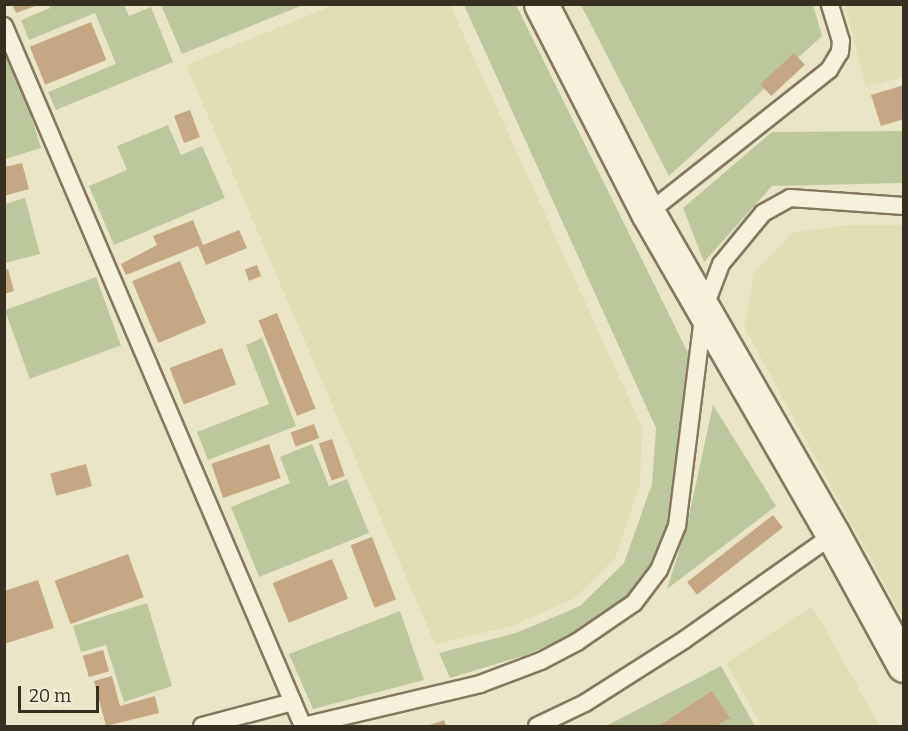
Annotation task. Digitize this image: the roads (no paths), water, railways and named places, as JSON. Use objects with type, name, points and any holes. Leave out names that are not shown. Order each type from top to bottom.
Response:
[{"type":"street","points":[[541,4],[648,213],[833,534],[903,665]]},
{"type":"lane","points":[[648,213],[830,70],[840,52],[841,41],[830,4]]},
{"type":"lane","points":[[4,26],[303,726],[480,684],[541,662],[611,621],[650,587],[676,526],[704,309],[721,264],[763,213],[778,203],[814,198],[903,206]]},
{"type":"lane","points":[[537,726],[585,703],[674,646],[833,534]]},
{"type":"lane","points":[[202,726],[293,702]]}]
